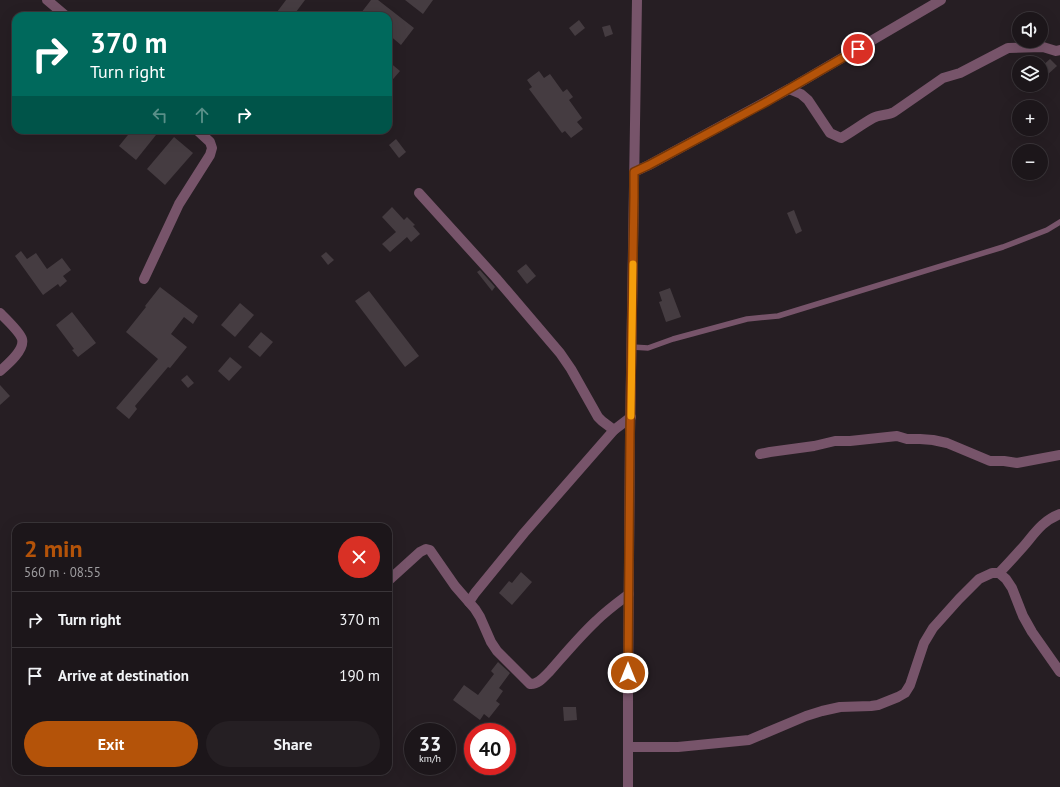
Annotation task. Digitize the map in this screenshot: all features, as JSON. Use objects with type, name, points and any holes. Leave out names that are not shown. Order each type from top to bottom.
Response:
[{"type":"street","points":[[47,0],[61,12]]},
{"type":"street","points":[[628,787],[631,417],[637,0]]},
{"type":"street","points":[[634,172],[789,89],[941,0]]},
{"type":"street","points":[[789,89],[805,97],[830,133],[841,138],[879,115],[889,115],[944,78],[960,73],[1008,48],[1043,47],[1056,51],[1060,50]]},
{"type":"street","points":[[144,279],[180,204],[210,155],[212,148],[210,142],[201,134]]},
{"type":"street","points":[[419,193],[496,278],[560,353],[572,369],[598,417],[614,430]]},
{"type":"street","points":[[0,313],[21,336],[23,342],[12,361],[0,371]]},
{"type":"street","points":[[469,602],[524,533],[614,430],[631,417]]},
{"type":"street","points":[[760,454],[814,446],[835,441],[850,441],[897,436],[907,439],[933,440],[947,443],[990,461],[1017,463],[1060,454]]},
{"type":"street","points":[[999,573],[1045,522],[1051,517],[1060,514]]},
{"type":"street","points":[[392,577],[420,552],[430,550],[455,586],[480,617],[491,642],[497,651],[530,684],[537,683],[595,622],[629,594]]},
{"type":"street","points":[[628,747],[678,747],[749,740],[806,716],[822,711],[840,707],[871,706],[898,697],[905,693],[910,685],[924,643],[933,628],[979,579],[992,573],[999,573],[1006,579],[1012,588],[1023,616],[1032,632],[1060,672]]},
{"type":"lane","points":[[632,347],[648,348],[747,319],[778,316],[1003,247],[1047,230],[1060,222]]},
{"type":"building","points":[[286,0],[305,0],[296,12],[277,12]]},
{"type":"building","points":[[371,0],[378,0],[414,28],[401,45],[392,37],[392,12],[362,12]]},
{"type":"building","points":[[405,0],[433,0],[423,14]]},
{"type":"building","points":[[579,20],[585,28],[575,36],[569,28]]},
{"type":"building","points":[[610,25],[613,34],[605,37],[602,27]]},
{"type":"building","points":[[1050,59],[1057,66],[1048,74],[1048,61]]},
{"type":"building","points":[[392,64],[400,71],[392,80]]},
{"type":"building","points":[[539,71],[544,78],[550,74],[563,92],[567,89],[573,97],[569,100],[582,118],[577,122],[583,129],[571,138],[565,131],[562,133],[529,89],[532,87],[527,80]]},
{"type":"building","points":[[129,134],[157,134],[136,160],[119,146]]},
{"type":"building","points":[[174,137],[193,153],[165,185],[147,169]]},
{"type":"building","points":[[396,139],[406,152],[399,158],[389,145]]},
{"type":"building","points":[[392,207],[404,220],[407,217],[415,225],[413,226],[420,234],[411,242],[407,237],[390,252],[382,244],[396,232],[382,217]]},
{"type":"building","points":[[794,210],[802,231],[796,234],[787,213]]},
{"type":"building","points":[[21,251],[27,259],[36,253],[47,269],[62,258],[71,270],[63,276],[67,281],[60,287],[58,284],[43,295],[15,256]]},
{"type":"building","points":[[326,252],[334,260],[328,265],[321,256]]},
{"type":"building","points":[[526,264],[536,276],[527,284],[517,271]]},
{"type":"building","points":[[480,270],[495,287],[492,291],[477,272]]},
{"type":"building","points":[[160,287],[198,316],[193,324],[184,317],[171,334],[187,347],[135,406],[137,409],[129,419],[116,408],[158,359],[126,332]]},
{"type":"building","points":[[670,288],[681,317],[666,322],[659,302],[662,301],[659,292]]},
{"type":"building","points":[[369,291],[419,356],[405,367],[355,301]]},
{"type":"building","points":[[240,303],[254,315],[235,337],[221,325]]},
{"type":"building","points":[[72,312],[96,343],[78,357],[72,350],[74,349],[56,325]]},
{"type":"building","points":[[261,332],[273,342],[260,357],[248,347]]},
{"type":"building","points":[[230,357],[242,367],[229,381],[218,371]]},
{"type":"building","points":[[187,375],[194,383],[188,388],[181,380]]},
{"type":"building","points":[[0,385],[10,396],[0,405]]},
{"type":"building","points":[[521,572],[532,582],[512,605],[499,593],[509,581],[512,583]]},
{"type":"building","points":[[498,662],[510,673],[499,688],[503,691],[496,701],[500,704],[489,718],[484,714],[480,720],[453,700],[464,685],[478,695],[494,674],[491,671]]},
{"type":"building","points":[[563,707],[576,707],[577,720],[564,721]]},
{"type":"slow traffic","points":[[631,416],[633,264]]},
{"type":"route","points":[[628,673],[634,172],[758,107],[858,49]]}]
